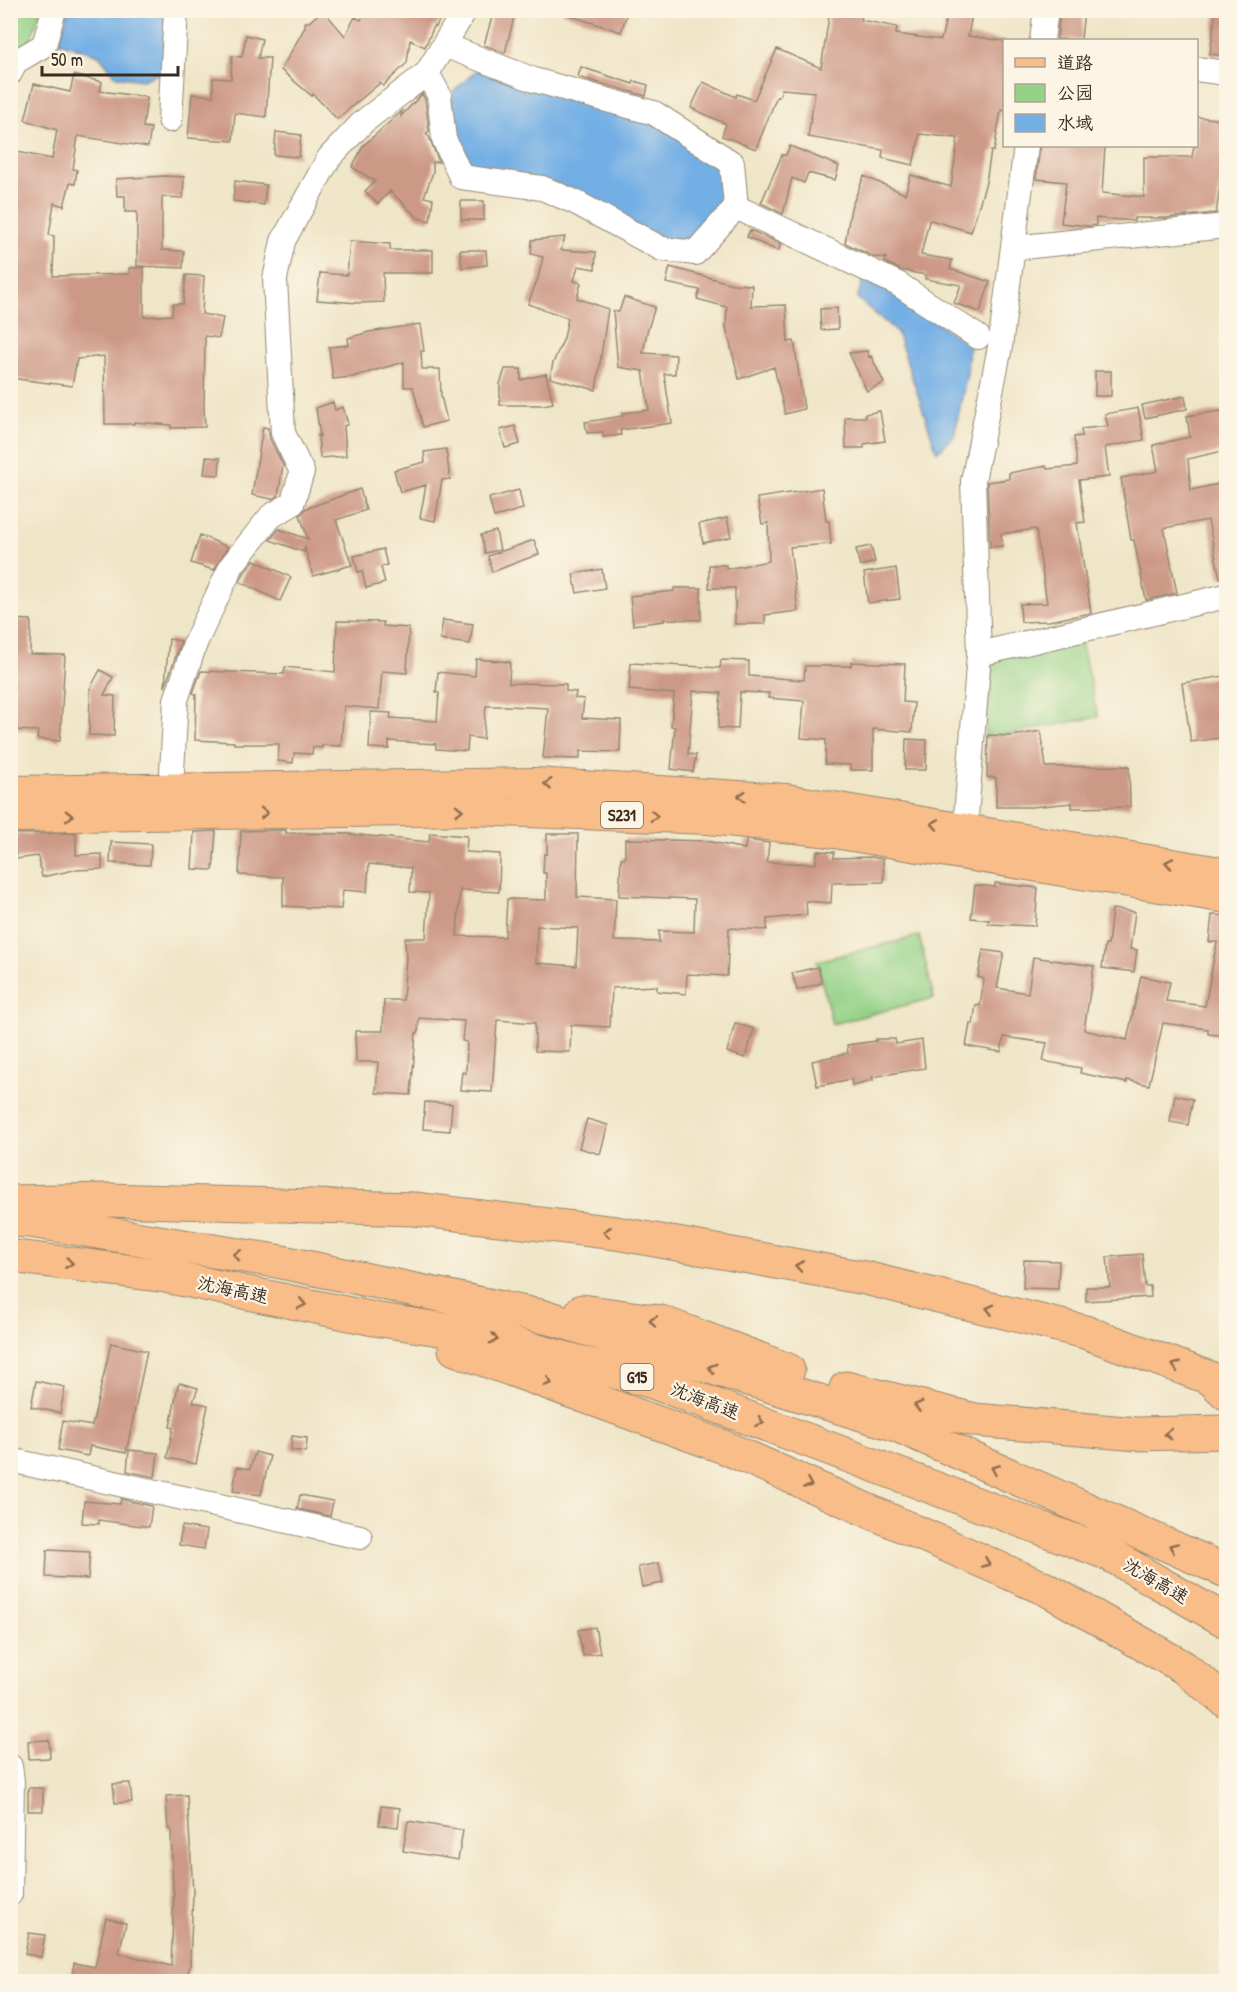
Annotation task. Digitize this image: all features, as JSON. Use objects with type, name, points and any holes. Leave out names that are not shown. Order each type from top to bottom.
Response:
[{"type":"highway","points":[[10,1202],[107,1200],[414,1209],[616,1233],[866,1278],[1085,1332],[1210,1378],[1227,1393]]},
{"type":"highway","name":"沈海高速","points":[[10,1220],[30,1221],[282,1262],[554,1319],[894,1424],[1227,1571]]},
{"type":"highway","name":"沈海高速","points":[[10,1256],[166,1276],[375,1319],[478,1335],[653,1382],[1107,1553],[1227,1621]]},
{"type":"highway","points":[[383,1283],[661,1322],[815,1380],[975,1420],[1137,1434],[1227,1432]]},
{"type":"highway","points":[[375,1319],[724,1447],[1048,1590],[1227,1694]]},
{"type":"highway","points":[[1183,1667],[1227,1701]]},
{"type":"main road","points":[[10,791],[535,783],[786,799],[1227,873]]},
{"type":"main road","name":"S231","points":[[10,817],[474,810],[708,819],[822,831],[1227,898]]},
{"type":"street","points":[[12,65],[44,45],[54,10]]},
{"type":"street","points":[[170,120],[176,10]]},
{"type":"street","points":[[171,789],[176,700],[196,641],[232,565],[271,516],[292,504],[302,472],[283,433],[275,279],[284,241],[329,158],[363,122],[427,73],[465,10]]},
{"type":"street","points":[[1042,39],[1046,10]]},
{"type":"street","points":[[427,73],[439,95],[444,139],[461,177],[542,188],[575,202],[662,249],[695,253],[736,207],[732,163],[654,113],[534,80],[444,45]]},
{"type":"street","points":[[1198,69],[1227,73]]},
{"type":"street","points":[[965,829],[979,654],[973,481],[1000,347],[1026,147]]},
{"type":"street","points":[[736,207],[898,284],[978,337]]},
{"type":"street","points":[[1012,248],[1227,226]]},
{"type":"street","points":[[979,654],[1227,596]]},
{"type":"street","points":[[10,1460],[360,1537]]},
{"type":"street","points":[[10,1766],[12,1781],[10,1894]]},
{"type":"green space","points":[[10,11],[41,11],[29,43],[11,47]]},
{"type":"green space","points":[[1080,638],[1098,717],[985,738],[991,667],[1002,654]]},
{"type":"green space","points":[[919,936],[934,998],[832,1024],[817,961]]},
{"type":"water","points":[[68,11],[170,11],[163,72],[142,80],[116,76],[99,55],[59,42]]},
{"type":"water","points":[[480,67],[662,126],[722,167],[721,199],[700,231],[674,246],[472,168],[456,140],[452,116],[452,93]]},
{"type":"water","points":[[864,278],[884,286],[969,345],[967,373],[954,436],[937,452],[897,332],[857,298]]},
{"type":"building","points":[[323,10],[345,36],[355,17],[361,20],[365,10],[398,10],[408,14],[404,10],[444,10],[425,47],[410,40],[407,63],[383,86],[380,83],[337,119],[313,94],[312,96],[281,70],[305,27],[305,22],[309,22]]},
{"type":"building","points":[[494,10],[516,10],[505,53],[484,45]]},
{"type":"building","points":[[562,10],[628,10],[621,32],[562,13]]},
{"type":"building","points":[[830,10],[862,15],[861,20],[897,27],[896,34],[941,40],[948,10],[973,10],[968,36],[1003,41],[1003,110],[1001,110],[994,151],[991,151],[986,182],[971,232],[931,220],[921,255],[952,260],[950,269],[990,282],[980,312],[954,303],[961,285],[925,279],[926,275],[901,270],[885,262],[886,258],[874,257],[845,243],[851,208],[864,176],[905,194],[911,175],[951,187],[958,138],[920,134],[913,165],[882,158],[883,150],[808,137],[815,92],[782,89],[779,97],[777,96],[756,149],[722,136],[726,124],[691,108],[703,82],[736,97],[737,94],[754,100],[777,49],[821,68]]},
{"type":"building","points":[[1060,10],[1084,10],[1081,39],[1057,39]]},
{"type":"building","points":[[1216,10],[1227,10],[1227,56],[1210,54]]},
{"type":"building","points":[[246,35],[262,39],[258,58],[270,58],[266,117],[235,113],[233,141],[188,138],[192,94],[213,96],[213,78],[231,79],[232,56],[242,57]]},
{"type":"building","points":[[581,67],[633,84],[634,81],[648,85],[646,96],[578,77]]},
{"type":"building","points":[[74,75],[102,82],[100,91],[147,97],[143,127],[151,128],[148,147],[78,136],[73,169],[77,170],[75,184],[70,183],[64,206],[54,203],[49,235],[54,236],[53,276],[129,274],[129,268],[144,268],[144,317],[172,315],[173,304],[183,304],[186,275],[204,276],[202,314],[223,318],[219,338],[205,336],[205,427],[171,428],[171,425],[134,422],[134,424],[105,424],[104,356],[77,359],[72,386],[10,378],[10,345],[18,284],[10,285],[10,161],[13,151],[52,159],[57,130],[25,120],[34,84],[70,92]]},
{"type":"building","points":[[422,94],[425,99],[429,131],[426,134],[439,162],[433,162],[433,172],[424,197],[433,199],[430,221],[418,218],[390,191],[378,204],[365,191],[375,181],[352,167],[364,145],[402,111],[401,116]]},
{"type":"building","points":[[1198,117],[1226,120],[1222,159],[1224,160],[1216,213],[1165,218],[1134,218],[1134,221],[1096,218],[1096,225],[1088,226],[1061,223],[1066,182],[1036,179],[1040,147],[1105,147],[1102,193],[1144,197],[1144,157],[1192,157],[1194,147],[1198,147]]},
{"type":"building","points":[[276,132],[301,135],[299,157],[274,155]]},
{"type":"building","points":[[790,146],[839,166],[835,180],[808,173],[804,183],[792,178],[783,214],[761,203],[782,155],[786,155]]},
{"type":"building","points":[[184,177],[183,198],[162,197],[162,250],[184,251],[183,268],[137,266],[137,212],[125,212],[125,196],[117,196],[116,179]]},
{"type":"building","points":[[235,181],[266,185],[264,205],[233,201]]},
{"type":"building","points":[[461,201],[484,201],[484,220],[461,220]]},
{"type":"building","points":[[750,230],[781,244],[778,251],[747,237]]},
{"type":"building","points":[[565,237],[561,250],[596,252],[595,269],[578,266],[574,281],[581,283],[577,298],[608,309],[596,390],[550,378],[553,363],[564,338],[568,318],[528,304],[543,257],[531,254],[532,240]]},
{"type":"building","points":[[350,241],[390,244],[390,250],[433,250],[433,273],[383,273],[384,302],[317,300],[320,273],[347,275]]},
{"type":"building","points":[[460,250],[486,250],[487,265],[462,268]]},
{"type":"building","points":[[670,267],[733,284],[752,285],[751,306],[786,305],[788,342],[794,341],[804,409],[785,414],[774,367],[739,379],[726,327],[727,307],[697,299],[700,290],[666,283]]},
{"type":"building","points":[[624,297],[655,307],[643,353],[676,355],[675,374],[664,374],[672,423],[620,430],[621,435],[603,437],[603,432],[587,433],[585,422],[623,416],[622,413],[649,410],[643,371],[618,367],[613,311],[619,312]]},
{"type":"building","points":[[837,308],[838,329],[821,330],[820,309]]},
{"type":"building","points":[[420,324],[424,351],[421,351],[422,369],[440,369],[441,396],[447,421],[423,427],[413,387],[404,387],[404,362],[352,377],[333,379],[329,347],[349,345],[348,338],[369,332]]},
{"type":"building","points":[[867,351],[884,383],[867,391],[849,353]]},
{"type":"building","points":[[505,369],[521,369],[521,380],[546,374],[553,403],[500,405],[500,384]]},
{"type":"building","points":[[1095,371],[1111,371],[1111,396],[1095,396]]},
{"type":"building","points":[[1185,396],[1187,409],[1145,418],[1142,405]]},
{"type":"building","points":[[333,402],[335,410],[343,407],[348,424],[344,426],[346,456],[320,458],[316,408]]},
{"type":"building","points":[[1138,408],[1144,440],[1105,447],[1109,477],[1079,480],[1085,522],[1077,523],[1091,613],[1049,621],[1021,622],[1020,604],[1047,603],[1036,529],[1001,534],[1003,546],[990,547],[987,482],[1009,479],[1009,473],[1046,466],[1047,469],[1077,466],[1074,437],[1082,436],[1081,429],[1108,426],[1105,414]]},
{"type":"building","points":[[1227,410],[1227,450],[1188,459],[1191,490],[1227,482],[1227,577],[1220,578],[1208,520],[1164,528],[1177,593],[1146,600],[1134,540],[1131,540],[1121,478],[1158,471],[1153,445],[1190,437],[1187,416]]},
{"type":"building","points":[[880,411],[885,441],[864,444],[864,448],[846,448],[845,417],[865,417],[865,414]]},
{"type":"building","points":[[515,426],[520,444],[505,448],[500,430]]},
{"type":"building","points":[[263,427],[268,428],[270,439],[283,465],[278,496],[272,499],[252,495]]},
{"type":"building","points":[[446,449],[450,479],[442,480],[435,521],[420,518],[426,485],[400,492],[394,470],[425,462],[424,452]]},
{"type":"building","points":[[206,457],[220,458],[219,475],[204,474]]},
{"type":"building","points":[[822,488],[831,544],[790,547],[798,611],[765,615],[765,624],[735,624],[735,588],[709,588],[709,565],[726,565],[726,569],[769,561],[768,523],[762,524],[757,498]]},
{"type":"building","points":[[360,489],[366,510],[336,520],[352,565],[313,576],[305,548],[304,552],[270,540],[279,529],[308,539],[300,515],[305,509]]},
{"type":"building","points":[[519,490],[523,509],[494,517],[489,498]]},
{"type":"building","points":[[727,518],[731,537],[703,543],[699,524]]},
{"type":"building","points":[[496,531],[500,550],[485,553],[481,535]]},
{"type":"building","points":[[200,535],[228,547],[214,570],[191,563]]},
{"type":"building","points":[[534,540],[539,554],[492,572],[488,556]]},
{"type":"building","points":[[871,546],[875,562],[860,566],[856,549]]},
{"type":"building","points":[[383,549],[387,565],[381,567],[385,583],[366,588],[362,571],[358,572],[354,556]]},
{"type":"building","points":[[254,560],[291,577],[280,601],[240,582]]},
{"type":"building","points":[[896,568],[900,599],[868,603],[864,573]]},
{"type":"building","points":[[602,569],[605,588],[577,593],[573,574]]},
{"type":"building","points":[[674,588],[701,588],[701,620],[664,619],[664,621],[633,625],[630,596],[674,591]]},
{"type":"building","points":[[10,619],[31,620],[30,654],[65,655],[60,741],[37,739],[38,731],[11,730],[14,683],[10,683]]},
{"type":"building","points":[[443,620],[473,624],[470,644],[440,640]]},
{"type":"building","points":[[337,621],[383,622],[383,626],[409,628],[407,673],[382,671],[379,709],[344,706],[341,746],[322,745],[322,748],[313,747],[312,754],[294,753],[293,763],[278,761],[279,744],[234,744],[234,742],[195,740],[196,694],[193,693],[201,671],[284,674],[285,667],[335,672]]},
{"type":"building","points":[[169,639],[181,641],[165,687],[166,672]]},
{"type":"building","points":[[476,659],[510,662],[509,683],[566,684],[566,691],[576,692],[575,698],[584,699],[582,718],[621,720],[620,752],[580,751],[580,759],[543,758],[548,708],[507,706],[486,706],[483,739],[468,737],[467,751],[436,749],[436,744],[389,741],[389,749],[369,748],[371,712],[391,713],[390,718],[437,721],[438,672],[475,676]]},
{"type":"building","points":[[721,660],[749,661],[749,676],[804,680],[805,666],[851,666],[851,662],[905,664],[903,702],[914,703],[912,732],[873,729],[873,770],[850,770],[850,765],[825,764],[826,740],[801,738],[804,701],[768,698],[769,693],[740,692],[738,729],[718,728],[721,693],[693,691],[688,754],[696,755],[693,772],[671,769],[675,727],[671,726],[674,694],[629,690],[631,663],[720,668]]},
{"type":"building","points":[[100,670],[113,677],[104,695],[115,696],[114,736],[89,735],[90,689]]},
{"type":"building","points":[[1224,676],[1227,690],[1227,737],[1191,742],[1182,683]]},
{"type":"building","points":[[1041,731],[1046,767],[1129,766],[1130,807],[1072,808],[1072,803],[1031,807],[996,807],[996,778],[987,777],[988,735],[1012,736]]},
{"type":"building","points":[[906,739],[927,740],[926,770],[905,770]]},
{"type":"building","points":[[286,830],[286,833],[349,834],[429,842],[430,833],[467,836],[466,852],[500,854],[499,892],[460,890],[457,936],[505,937],[507,899],[546,900],[546,873],[543,873],[544,854],[547,854],[547,834],[578,834],[577,897],[616,899],[614,941],[659,942],[659,931],[694,932],[695,899],[619,896],[621,858],[625,858],[625,839],[707,841],[745,849],[746,840],[769,843],[767,862],[816,864],[817,851],[834,852],[834,858],[872,857],[883,859],[884,882],[832,883],[831,903],[806,901],[807,915],[767,919],[767,930],[729,928],[727,976],[687,974],[686,994],[657,991],[657,986],[612,988],[610,1027],[571,1025],[570,1052],[535,1051],[535,1023],[497,1020],[492,1092],[460,1090],[462,1072],[466,1073],[467,1042],[462,1041],[464,1021],[419,1018],[411,1095],[376,1093],[378,1062],[356,1062],[355,1031],[383,1031],[384,1000],[403,1000],[405,938],[426,938],[429,893],[410,892],[411,868],[369,864],[367,892],[343,890],[341,909],[283,906],[283,877],[239,875],[241,831]],"holes":[[[537,926],[578,928],[576,966],[536,963]]]},
{"type":"building","points":[[216,831],[213,870],[192,869],[194,832]]},
{"type":"building","points":[[76,833],[76,855],[102,854],[102,869],[74,870],[42,877],[38,856],[16,859],[14,834]]},
{"type":"building","points":[[111,842],[151,844],[150,865],[110,863]]},
{"type":"building","points":[[995,883],[1038,888],[1035,926],[988,924],[989,920],[971,918],[975,885],[995,887]]},
{"type":"building","points":[[1112,909],[1135,912],[1130,949],[1137,950],[1134,972],[1102,968],[1105,945],[1108,945]]},
{"type":"building","points":[[1212,915],[1227,916],[1227,1036],[1208,1034],[1208,1029],[1163,1023],[1149,1085],[1080,1073],[1081,1068],[1043,1061],[1047,1043],[1004,1037],[1001,1052],[966,1046],[976,1005],[980,1006],[984,979],[978,977],[983,950],[1004,953],[997,988],[1028,993],[1033,957],[1094,966],[1084,1030],[1127,1040],[1141,976],[1170,982],[1166,1001],[1205,1006],[1217,942],[1209,942]]},
{"type":"building","points":[[818,967],[822,983],[797,990],[792,973]]},
{"type":"building","points":[[735,1023],[754,1029],[745,1058],[727,1052]]},
{"type":"building","points":[[876,1039],[895,1039],[896,1044],[922,1040],[925,1068],[872,1077],[873,1080],[852,1085],[851,1079],[817,1086],[812,1061],[848,1053],[847,1045],[876,1041]]},
{"type":"building","points":[[1175,1095],[1193,1099],[1188,1125],[1170,1122]]},
{"type":"building","points":[[425,1102],[452,1104],[450,1131],[423,1129]]},
{"type":"building","points":[[587,1119],[608,1125],[600,1154],[579,1148]]},
{"type":"building","points":[[1142,1254],[1145,1286],[1150,1286],[1151,1297],[1086,1301],[1086,1287],[1110,1287],[1107,1257]]},
{"type":"building","points":[[1024,1260],[1059,1261],[1058,1289],[1023,1288]]},
{"type":"building","points":[[111,1343],[147,1351],[126,1453],[90,1446],[88,1456],[58,1450],[63,1421],[92,1426]]},
{"type":"building","points":[[36,1381],[65,1387],[60,1413],[31,1407]]},
{"type":"building","points":[[180,1383],[198,1388],[193,1402],[208,1405],[196,1464],[167,1458],[173,1428],[170,1427]]},
{"type":"building","points":[[292,1436],[307,1438],[306,1452],[291,1450]]},
{"type":"building","points":[[129,1450],[158,1453],[155,1477],[127,1471]]},
{"type":"building","points":[[255,1452],[270,1456],[261,1495],[233,1491],[237,1467],[250,1469]]},
{"type":"building","points":[[300,1495],[333,1501],[330,1516],[297,1509]]},
{"type":"building","points":[[121,1499],[152,1506],[149,1527],[99,1520],[99,1524],[82,1523],[84,1501],[120,1504]]},
{"type":"building","points":[[182,1526],[207,1530],[204,1549],[179,1545]]},
{"type":"building","points":[[47,1550],[90,1552],[88,1579],[46,1577]]},
{"type":"building","points":[[659,1563],[663,1583],[642,1587],[638,1567]]},
{"type":"building","points":[[595,1627],[600,1653],[583,1656],[578,1630]]},
{"type":"building","points":[[49,1740],[50,1758],[29,1759],[28,1741]]},
{"type":"building","points":[[130,1783],[132,1802],[115,1803],[113,1784]]},
{"type":"building","points":[[28,1788],[43,1788],[43,1811],[28,1811]]},
{"type":"building","points":[[187,1795],[193,1892],[190,1964],[186,1982],[71,1982],[74,1963],[95,1967],[106,1918],[126,1923],[119,1953],[171,1966],[174,1890],[171,1829],[168,1829],[166,1796]]},
{"type":"building","points":[[381,1806],[400,1808],[398,1827],[379,1825]]},
{"type":"building","points":[[408,1821],[463,1830],[458,1860],[403,1851]]},
{"type":"building","points":[[29,1933],[45,1935],[41,1957],[25,1954]]}]
